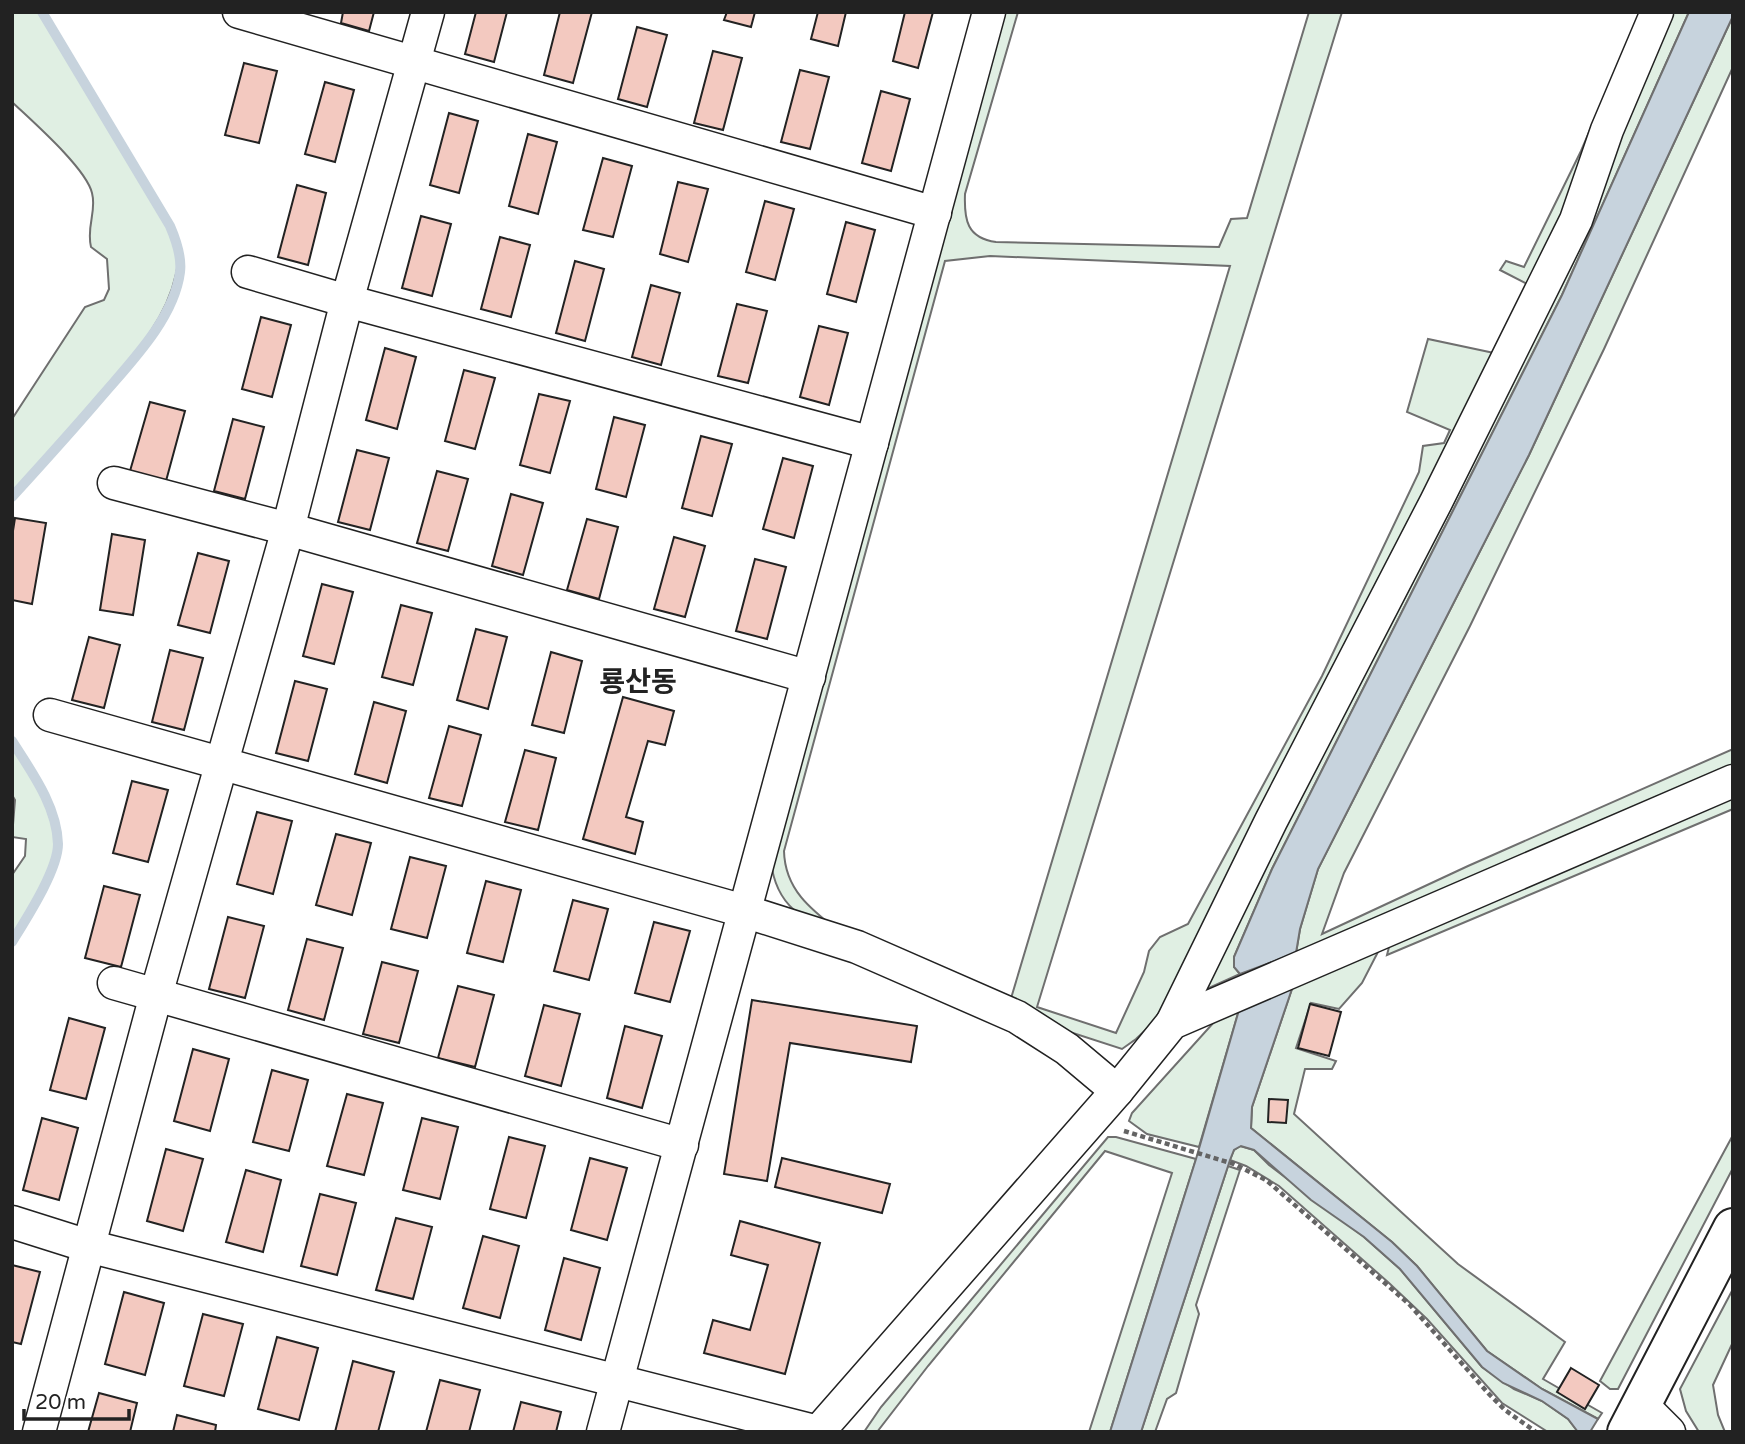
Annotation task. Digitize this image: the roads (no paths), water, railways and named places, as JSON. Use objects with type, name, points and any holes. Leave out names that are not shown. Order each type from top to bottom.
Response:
[{"type":"main road","points":[[1633,1419],[1733,1228]]},
{"type":"street","points":[[239,12],[934,213]]},
{"type":"street","points":[[38,1432],[428,12]]},
{"type":"street","points":[[603,1432],[989,12]]},
{"type":"street","points":[[12,1222],[88,1246],[818,1432],[1108,1101],[1172,1023],[1271,821],[1436,502],[1576,219],[1607,131],[1657,12]]},
{"type":"street","points":[[248,272],[872,443]]},
{"type":"street","points":[[114,483],[288,529],[809,677]]},
{"type":"street","points":[[50,715],[744,911],[857,947],[1017,1017],[1068,1049],[1108,1101]]},
{"type":"street","points":[[1172,1023],[1733,781]]},
{"type":"street","points":[[114,984],[682,1145]]},
{"type":"street","points":[[1633,1419],[1669,1432]]},
{"type":"waterway","points":[[12,497],[125,370],[149,339],[169,307],[180,272],[178,249],[170,226],[42,12]]},
{"type":"waterway","points":[[12,741],[48,803],[57,830],[58,844],[57,855],[47,880],[12,942]]},
{"type":"district","name":"룡산동","points":[[638,681]]}]
